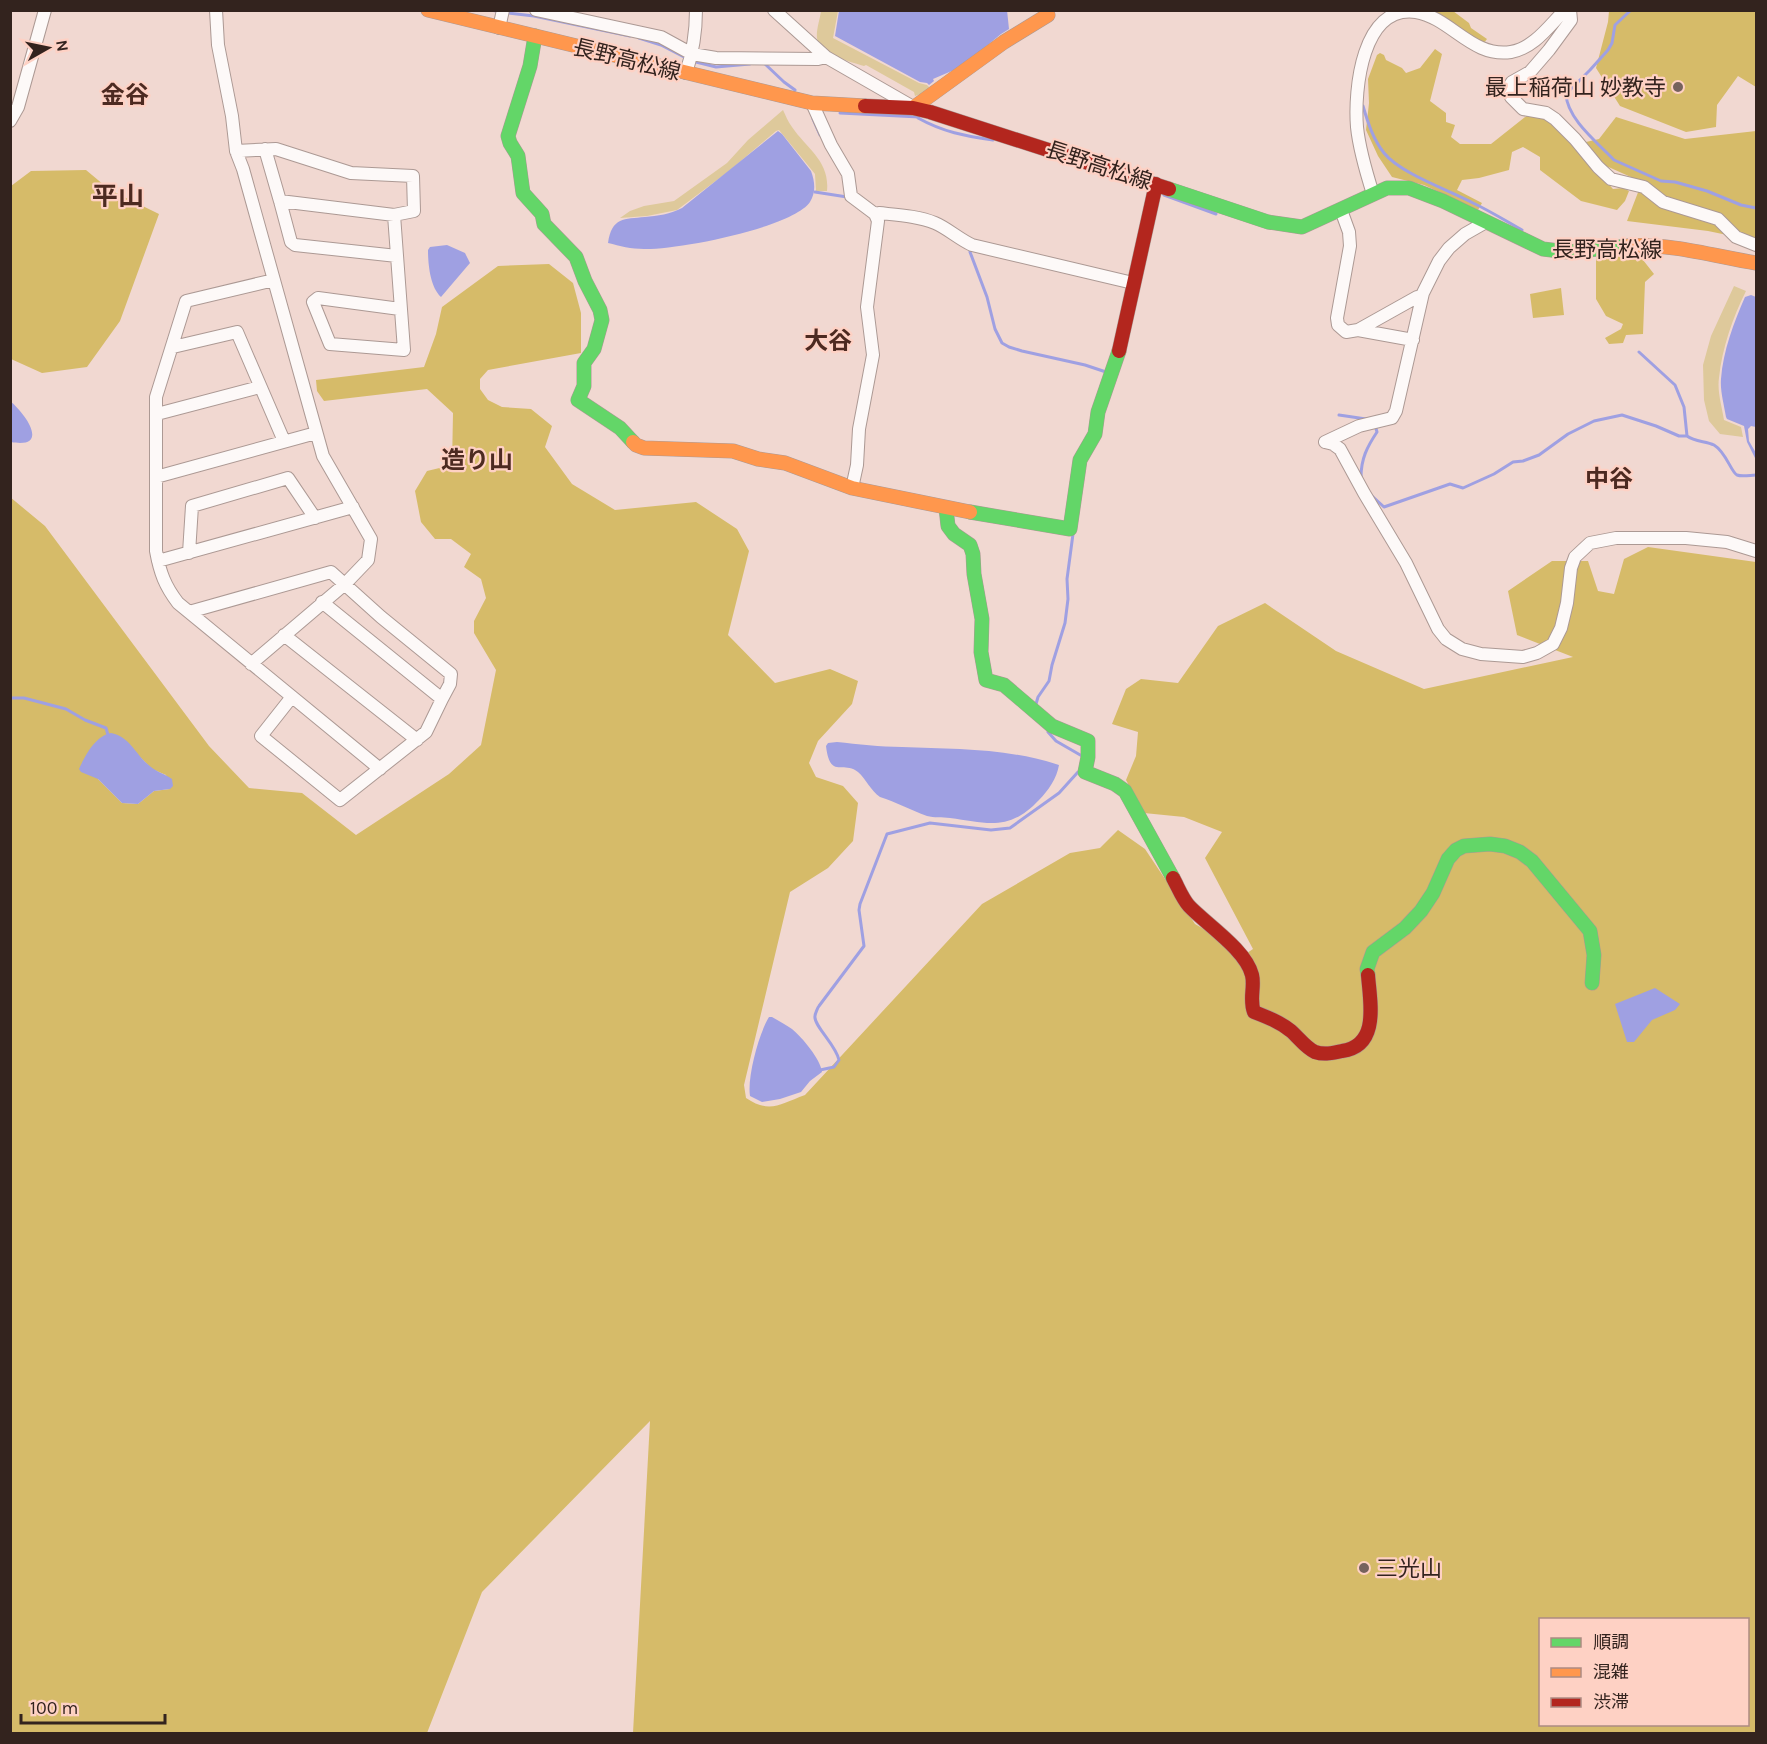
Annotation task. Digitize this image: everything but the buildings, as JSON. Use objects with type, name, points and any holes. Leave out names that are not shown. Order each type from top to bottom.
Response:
[{"type":"street","points":[[10,121],[18,107],[45,10]]},
{"type":"street","points":[[216,10],[218,45],[232,116],[236,151],[243,169],[316,433],[323,456],[371,539],[368,560],[345,584],[251,664]]},
{"type":"street","name":"長野高松線","points":[[428,10],[501,18],[535,36],[690,62],[812,103],[913,108],[999,132],[1155,190],[1268,222],[1302,227],[1388,188],[1409,188],[1443,201],[1552,252],[1581,252],[1644,246],[1756,263]]},
{"type":"street","points":[[536,10],[661,38],[690,62],[716,58],[822,59],[826,57]]},
{"type":"street","points":[[690,62],[696,33],[696,10]]},
{"type":"street","points":[[774,10],[826,57],[913,108],[1051,12]]},
{"type":"street","points":[[1372,194],[1357,130],[1357,116],[1360,72],[1365,54],[1381,22],[1403,12],[1417,12],[1433,19],[1480,48],[1494,52],[1511,52],[1531,44],[1565,10]]},
{"type":"street","points":[[1570,10],[1571,20],[1550,50],[1530,72],[1512,82],[1509,92],[1511,97],[1523,109],[1546,113],[1556,119],[1611,179],[1644,187],[1663,202],[1718,219],[1736,237],[1756,245]]},
{"type":"street","points":[[535,36],[530,66],[508,136],[518,156],[523,193],[542,214],[544,224],[576,257],[600,310],[602,320],[594,350],[584,363],[584,386],[578,400],[620,428],[636,445],[644,448],[733,451],[758,459],[785,463],[852,488],[946,508],[1070,529],[1080,460],[1095,434],[1098,412],[1120,347],[1155,190]]},
{"type":"street","points":[[812,103],[831,145],[848,174],[851,196],[875,214],[878,221],[867,307],[873,355],[859,429],[857,465],[852,488]]},
{"type":"street","points":[[265,149],[291,242],[295,245],[397,256]]},
{"type":"street","points":[[236,151],[276,149],[351,173],[413,176],[414,211],[394,215],[280,201]]},
{"type":"street","points":[[1341,210],[1349,232],[1350,246],[1337,318],[1338,326],[1347,332],[1358,330],[1417,297],[1422,297]]},
{"type":"street","points":[[875,214],[923,219],[938,224],[957,238],[972,245],[1133,284]]},
{"type":"street","points":[[394,215],[404,350],[330,344],[313,302],[318,298],[400,309]]},
{"type":"street","points":[[1486,222],[1465,234],[1449,248],[1439,261],[1422,297],[1396,411],[1392,418],[1359,426],[1325,442],[1340,449],[1406,563],[1438,629],[1446,639],[1462,649],[1481,654],[1523,657],[1537,653],[1553,644],[1562,628],[1568,603],[1570,567],[1575,557],[1590,543],[1616,538],[1686,538],[1727,542],[1756,551]]},
{"type":"street","points":[[274,280],[186,301],[156,397],[156,551],[160,572],[178,603],[380,769]]},
{"type":"street","points":[[1358,330],[1413,340]]},
{"type":"street","points":[[173,347],[237,332],[284,441]]},
{"type":"street","points":[[157,414],[260,387]]},
{"type":"street","points":[[156,477],[316,433]]},
{"type":"street","points":[[189,553],[192,506],[288,478],[315,518]]},
{"type":"street","points":[[158,561],[353,507]]},
{"type":"street","points":[[946,508],[948,526],[954,534],[970,545],[973,554],[982,619],[981,652],[986,680],[1004,685],[1052,726],[1088,741],[1085,772],[1125,790],[1188,905],[1244,958],[1252,975],[1251,1004],[1254,1012],[1289,1029],[1313,1051],[1324,1054],[1353,1050],[1363,1042],[1369,1028],[1371,1008],[1368,961],[1373,952],[1405,928],[1421,911],[1433,893],[1448,859],[1456,850],[1464,846],[1490,844],[1505,846],[1520,852],[1532,861],[1590,931],[1594,955],[1592,982]]},
{"type":"street","points":[[189,612],[331,572],[381,617],[451,674],[450,684],[426,732],[340,800],[261,736],[291,698]]},
{"type":"street","points":[[322,602],[442,699]]},
{"type":"street","points":[[284,635],[417,740]]},
{"type":"shaded area","points":[[821,11],[838,11],[833,38],[927,85],[932,90],[915,96],[914,92],[866,65],[851,62],[823,49],[817,38]]},
{"type":"shaded area","points":[[1433,11],[1453,11],[1487,39],[1484,43],[1442,19]]},
{"type":"shaded area","name":"最上稲荷山 妙教寺","points":[[1609,11],[1756,11],[1756,87],[1738,76],[1717,105],[1716,127],[1686,132],[1620,106],[1596,68]]},
{"type":"shaded area","points":[[1435,49],[1442,54],[1430,101],[1446,113],[1446,122],[1455,125],[1451,137],[1460,144],[1491,144],[1529,114],[1543,117],[1559,130],[1613,189],[1623,188],[1629,191],[1625,201],[1617,210],[1581,201],[1540,170],[1540,157],[1523,147],[1512,152],[1509,170],[1462,180],[1457,190],[1482,203],[1478,210],[1424,185],[1392,177],[1378,156],[1366,130],[1369,103],[1368,79],[1377,55],[1380,53],[1386,60],[1402,68],[1406,73],[1420,68]]},
{"type":"shaded area","points":[[783,110],[798,135],[821,163],[825,171],[827,191],[816,191],[815,174],[779,130],[677,210],[620,218],[644,206],[674,201],[727,163],[748,140]]},
{"type":"shaded area","points":[[1616,117],[1685,139],[1756,131],[1756,241],[1708,231],[1627,221],[1642,182],[1604,165],[1586,142],[1599,139]]},
{"type":"shaded area","points":[[86,170],[110,190],[159,214],[120,321],[87,367],[42,373],[11,359],[11,186],[31,171]]},
{"type":"shaded area","points":[[1636,251],[1654,274],[1645,282],[1643,334],[1626,335],[1623,343],[1609,344],[1605,338],[1621,329],[1623,324],[1606,316],[1596,299],[1596,257]]},
{"type":"shaded area","points":[[549,264],[573,283],[581,313],[581,353],[488,370],[480,379],[480,389],[488,400],[502,407],[531,409],[552,426],[545,447],[572,484],[615,510],[696,502],[737,529],[749,551],[728,635],[775,683],[830,669],[858,681],[852,704],[818,741],[809,763],[816,777],[843,786],[858,803],[853,841],[828,868],[790,892],[744,1085],[746,1098],[762,1106],[775,1106],[805,1095],[982,904],[1070,853],[1100,848],[1118,830],[1145,849],[1195,924],[1216,936],[1238,959],[1253,949],[1205,858],[1222,832],[1184,817],[1144,813],[1126,780],[1136,756],[1138,732],[1112,724],[1126,689],[1141,679],[1178,683],[1218,626],[1265,603],[1336,651],[1424,689],[1573,657],[1517,635],[1508,591],[1552,561],[1588,561],[1598,591],[1614,594],[1624,559],[1648,547],[1756,562],[1756,1733],[633,1733],[650,1421],[482,1592],[427,1733],[11,1733],[10,497],[45,526],[209,746],[249,788],[302,793],[356,835],[449,774],[481,745],[496,670],[474,633],[474,621],[486,598],[481,579],[464,567],[471,554],[451,539],[435,539],[421,522],[415,491],[427,471],[452,465],[453,413],[427,389],[324,401],[317,391],[316,380],[424,367],[436,334],[442,307],[498,266]],"holes":[[[141,758],[152,769],[166,775],[170,789],[154,791],[138,804],[122,803],[98,779]]]},
{"type":"shaded area","points":[[1734,286],[1746,291],[1725,344],[1720,367],[1719,388],[1724,420],[1741,427],[1743,437],[1720,434],[1709,421],[1704,400],[1703,365],[1711,336]]},
{"type":"shaded area","points":[[1561,288],[1564,315],[1533,318],[1530,294]]},
{"type":"water","points":[[1007,10],[1009,29],[961,67],[933,79],[934,81],[929,85],[835,36],[839,11]]},
{"type":"water","points":[[778,131],[811,171],[814,187],[812,198],[799,212],[758,229],[681,246],[639,249],[608,243],[613,228],[620,221],[650,217],[682,208]]},
{"type":"water","points":[[447,245],[465,253],[470,263],[441,297],[432,281],[428,250],[430,247]]},
{"type":"water","points":[[1751,295],[1756,297],[1756,427],[1751,426],[1748,429],[1749,441],[1756,453],[1756,460],[1747,442],[1744,426],[1726,417],[1721,384],[1724,358],[1733,327],[1745,297]]},
{"type":"water","points":[[10,401],[22,413],[31,429],[30,440],[23,443],[11,442]]},
{"type":"water","points":[[111,733],[123,738],[146,763],[172,779],[173,786],[170,789],[154,791],[138,804],[122,803],[98,779],[81,772],[79,769],[91,747],[100,738]]},
{"type":"water","points":[[828,743],[1001,752],[1059,765],[1049,788],[1039,800],[1018,817],[997,823],[975,822],[927,816],[880,797],[858,772],[834,766],[831,763],[826,746]]},
{"type":"water","points":[[1655,988],[1680,1004],[1675,1010],[1652,1020],[1634,1042],[1627,1042],[1615,1004]]},
{"type":"water","points":[[769,1017],[790,1028],[801,1037],[815,1055],[822,1072],[801,1092],[762,1102],[750,1096],[750,1078],[758,1044]]},
{"type":"waterway","points":[[491,10],[501,12]]},
{"type":"waterway","points":[[1631,10],[1615,25],[1612,43],[1608,50],[1566,94],[1577,121],[1614,160],[1661,181],[1675,182],[1707,191],[1741,205],[1756,208]]},
{"type":"waterway","points":[[507,13],[534,16],[630,36]]},
{"type":"waterway","points":[[639,38],[661,45],[686,58]]},
{"type":"waterway","points":[[692,61],[716,67],[750,64]]},
{"type":"waterway","points":[[765,64],[795,90]]},
{"type":"waterway","points":[[1363,106],[1377,142],[1392,161],[1413,175],[1479,206],[1522,230]]},
{"type":"waterway","points":[[840,113],[919,117]]},
{"type":"waterway","points":[[918,118],[954,133],[993,140]]},
{"type":"waterway","points":[[813,119],[820,135]]},
{"type":"waterway","points":[[815,192],[847,197],[847,195]]},
{"type":"waterway","points":[[1164,195],[1216,214]]},
{"type":"waterway","points":[[970,252],[987,297],[995,329],[1002,343],[1022,351],[1106,372]]},
{"type":"waterway","points":[[1639,352],[1675,385],[1684,407],[1687,436],[1718,448],[1737,475],[1756,475]]},
{"type":"waterway","points":[[1339,415],[1366,419]]},
{"type":"waterway","points":[[1372,496],[1384,507],[1450,484],[1463,488],[1494,474],[1513,462],[1539,455],[1568,434],[1594,421],[1622,415],[1679,436],[1687,436]]},
{"type":"waterway","points":[[1361,477],[1365,453],[1377,432],[1375,425]]},
{"type":"waterway","points":[[1036,704],[1049,681],[1065,623],[1068,599],[1067,579],[1073,534]]},
{"type":"waterway","points":[[10,698],[24,698],[66,709],[106,728],[108,735]]},
{"type":"waterway","points":[[1048,732],[1056,741],[1082,756]]},
{"type":"waterway","points":[[820,1070],[834,1067],[839,1060],[834,1048],[817,1025],[815,1014],[864,946],[860,904],[887,834],[930,823],[991,830],[1010,828],[1059,793],[1078,772]]},
{"type":"traffic: fast","points":[[535,36],[530,66],[508,136],[518,156],[523,193],[542,214],[544,224],[576,257],[600,310],[602,320],[594,349],[584,363],[584,386],[578,400],[620,428],[633,442]]},
{"type":"traffic: fast","points":[[1169,189],[1268,222],[1302,227],[1387,188],[1409,188],[1443,201],[1543,249],[1568,252],[1628,246]]},
{"type":"traffic: fast","points":[[970,512],[1070,529],[1080,460],[1095,434],[1098,412],[1119,351]]},
{"type":"traffic: fast","points":[[946,508],[948,526],[954,534],[970,545],[973,554],[982,619],[981,652],[986,680],[1004,685],[1052,726],[1088,741],[1085,772],[1115,784],[1125,791],[1173,878]]},
{"type":"traffic: fast","points":[[1368,975],[1367,969],[1373,952],[1405,928],[1421,911],[1433,893],[1448,859],[1456,850],[1464,846],[1490,844],[1505,846],[1520,852],[1532,861],[1590,931],[1594,955],[1592,983]]},
{"type":"traffic: slow","points":[[428,10],[812,103],[865,106]]},
{"type":"traffic: slow","points":[[913,108],[1004,42],[1048,15],[1046,10]]},
{"type":"traffic: slow","points":[[1628,246],[1676,248],[1756,263]]},
{"type":"traffic: slow","points":[[633,442],[644,448],[733,451],[758,459],[785,463],[852,488],[970,512]]},
{"type":"traffic: jam","points":[[865,106],[913,108],[930,112],[1169,189]]},
{"type":"traffic: jam","points":[[1119,351],[1156,184]]},
{"type":"traffic: jam","points":[[1173,878],[1189,906],[1242,956],[1252,975],[1254,1012],[1287,1028],[1315,1052],[1325,1054],[1342,1051],[1362,1041],[1370,1021],[1368,975]]},
{"type":"place","name":"最上稲荷山 妙教寺","points":[[1678,87]]},
{"type":"place","name":"三光山","points":[[1364,1568]]},
{"type":"district","name":"金谷","points":[[125,95]]},
{"type":"district","name":"平山","points":[[118,196]]},
{"type":"district","name":"大谷","points":[[828,341]]},
{"type":"district","name":"造り山","points":[[477,460]]},
{"type":"district","name":"中谷","points":[[1609,479]]}]
